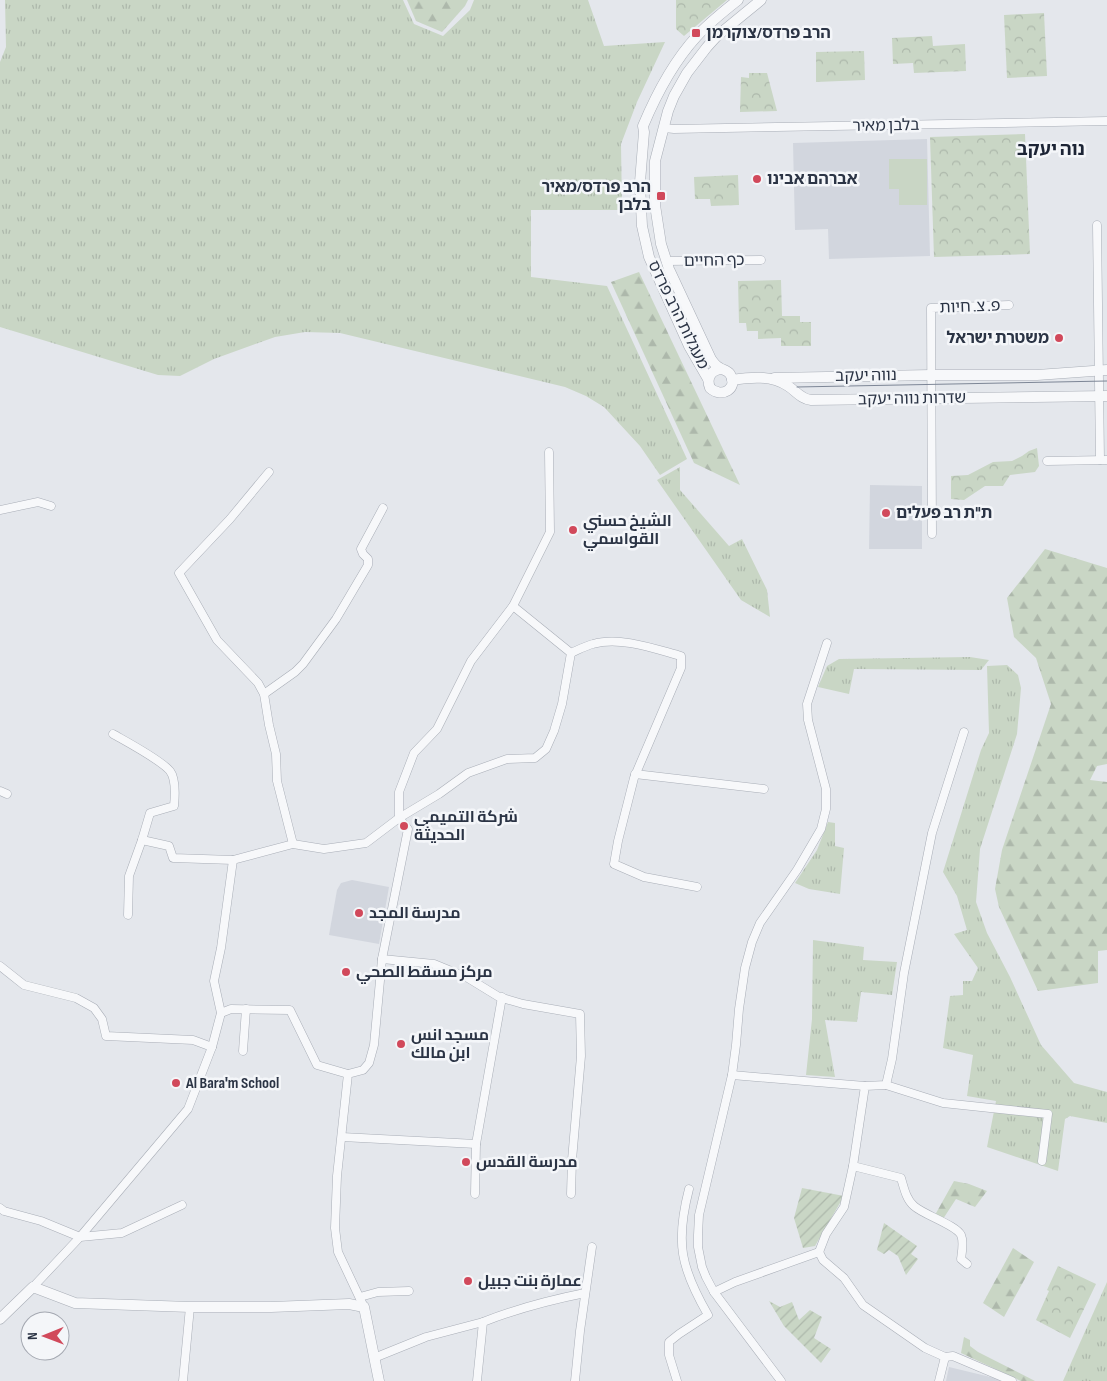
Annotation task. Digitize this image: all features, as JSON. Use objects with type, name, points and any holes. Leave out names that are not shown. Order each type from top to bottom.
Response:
[{"type":"street","points":[[646,120],[653,117],[662,122],[663,130],[659,137],[648,138],[643,126],[646,120],[668,76],[686,50],[708,26],[738,0]]},
{"type":"street","name":"מעגלות הרב פרדס","points":[[721,369],[708,354],[666,261],[658,229],[654,182],[655,161],[668,111],[687,73],[718,36],[761,0]]},
{"type":"street","name":"בלבן מאיר","points":[[663,130],[1107,121]]},
{"type":"street","name":"מעגלות הרב פרדס","points":[[644,132],[640,190],[642,226],[649,257],[689,346],[708,378]]},
{"type":"street","points":[[1047,461],[1104,460],[1097,225]]},
{"type":"street","name":"כף החיים","points":[[666,261],[761,260]]},
{"type":"street","name":"פ. צ. חיות","points":[[932,374],[931,308],[1009,305]]},
{"type":"street","points":[[721,369],[730,374],[732,380],[729,389],[721,393],[715,392],[710,388],[708,378],[714,370],[721,369]]},
{"type":"street","name":"שדרות נווה יעקב","points":[[964,375],[1037,375],[1102,371]]},
{"type":"street","points":[[932,374],[932,534]]},
{"type":"street","name":"נווה יעקב","points":[[768,378],[964,375]]},
{"type":"street","name":"שדרות נווה יעקב","points":[[732,380],[768,378],[782,382],[807,400],[1103,396]]},
{"type":"street","points":[[221,1013],[231,1009],[290,1010],[317,1065],[348,1074],[363,1070],[369,1063],[374,1045],[382,959],[408,829],[399,818],[399,792],[414,754],[437,729],[471,661],[513,606],[550,532],[549,452]]},
{"type":"street","points":[[269,472],[230,519],[178,573],[217,640],[258,683],[264,694],[276,754],[277,781],[293,844]]},
{"type":"street","points":[[0,510],[38,502],[51,506]]},
{"type":"street","points":[[264,694],[303,664],[336,619],[368,565],[368,559],[361,548],[383,508]]},
{"type":"street","points":[[513,606],[571,653]]},
{"type":"street","points":[[571,653],[593,644],[610,641],[643,646],[681,656],[681,668],[635,774],[614,864],[644,876],[697,887]]},
{"type":"street","points":[[781,1381],[714,1292],[700,1258],[698,1224],[732,1075],[745,968],[752,942],[760,923],[797,870],[821,828],[826,809],[826,789],[808,720],[807,704],[826,643]]},
{"type":"street","points":[[142,840],[169,846],[173,858],[234,860],[293,844],[324,849],[366,843],[399,818],[468,774],[507,760],[534,758],[546,749],[554,731],[562,704],[571,653]]},
{"type":"street","points":[[886,1085],[892,1059],[904,973],[932,832],[964,732]]},
{"type":"street","points":[[113,734],[161,762],[171,772],[175,789],[174,806],[150,813],[129,876],[128,915]]},
{"type":"street","points":[[635,774],[764,789]]},
{"type":"street","points":[[0,1320],[80,1237],[188,1108],[212,1047],[221,1013],[214,981],[221,948],[234,860]]},
{"type":"street","points":[[382,959],[434,964],[468,978],[502,997],[523,1004],[580,1014],[581,1056],[571,1194]]},
{"type":"street","points":[[0,966],[24,985],[76,998],[94,1008],[102,1019],[106,1036],[193,1040],[212,1047]]},
{"type":"street","points":[[475,1194],[476,1144],[502,997]]},
{"type":"street","points":[[243,1051],[246,1009]]},
{"type":"street","points":[[348,1074],[337,1176],[335,1228],[338,1252],[362,1302],[379,1381]]},
{"type":"street","points":[[732,1075],[865,1086],[886,1085],[943,1103],[1048,1114],[1042,1161]]},
{"type":"street","points":[[865,1086],[853,1166],[844,1207],[826,1234],[819,1252],[823,1260],[844,1278],[863,1305],[925,1348],[946,1357],[953,1356],[1012,1381]]},
{"type":"street","points":[[342,1137],[476,1144]]},
{"type":"street","points":[[853,1166],[901,1178],[907,1198],[914,1206],[954,1228],[961,1235],[961,1259],[967,1264]]},
{"type":"street","points":[[677,1381],[669,1355],[669,1342],[708,1315],[691,1283],[683,1251],[681,1230],[689,1189]]},
{"type":"street","points":[[0,1208],[4,1211],[41,1221],[80,1237],[122,1232],[182,1205]]},
{"type":"street","points":[[575,1381],[592,1247]]},
{"type":"street","points":[[714,1292],[735,1282],[819,1252]]},
{"type":"street","points":[[33,1287],[75,1303],[190,1308],[349,1304],[362,1302],[378,1292],[409,1291]]},
{"type":"street","points":[[374,1358],[426,1337],[483,1322],[527,1306],[585,1293]]},
{"type":"street","points":[[183,1381],[190,1308]]},
{"type":"street","points":[[477,1381],[483,1322]]},
{"type":"street","points":[[939,1381],[946,1357]]},
{"type":"shaded area","points":[[927,139],[930,256],[829,259],[828,229],[795,230],[793,143]]},
{"type":"shaded area","points":[[870,485],[922,486],[922,549],[869,549]]},
{"type":"shaded area","name":"مدرسة المجد","points":[[352,880],[389,887],[379,944],[329,935],[337,890],[341,883]]},
{"type":"shaded area","points":[[949,1367],[1007,1381],[946,1381]]},
{"type":"green space","points":[[5,0],[403,0],[414,24],[443,36],[470,10],[474,0],[588,0],[604,46],[665,42],[637,102],[621,144],[622,210],[531,210],[531,277],[607,286],[687,459],[660,475],[640,446],[604,407],[586,396],[565,387],[340,333],[305,332],[275,337],[214,359],[180,376],[158,375],[0,327],[0,62],[6,47]]},
{"type":"green space","points":[[407,0],[468,0],[442,32],[416,21]]},
{"type":"green space","points":[[676,0],[727,0],[684,36],[676,29]]},
{"type":"green space","points":[[1044,13],[1047,76],[1007,78],[1004,15]]},
{"type":"green space","points":[[932,36],[933,46],[965,44],[966,71],[914,73],[913,63],[893,64],[892,38]]},
{"type":"green space","points":[[864,51],[865,80],[816,82],[816,52]]},
{"type":"green space","points":[[749,73],[767,73],[777,111],[740,112],[741,77],[749,78]]},
{"type":"green space","points":[[1025,134],[1030,254],[934,257],[930,137]]},
{"type":"green space","points":[[889,159],[927,159],[927,205],[899,205],[899,189],[889,189]]},
{"type":"green space","points":[[738,175],[739,205],[711,206],[710,199],[695,199],[694,177]]},
{"type":"green space","points":[[639,272],[740,485],[694,463],[611,282]]},
{"type":"green space","points":[[781,280],[782,316],[800,316],[800,322],[811,322],[811,346],[781,346],[781,338],[758,339],[758,331],[747,331],[746,323],[739,323],[738,281]]},
{"type":"green space","points":[[1037,448],[1039,466],[1035,472],[1010,475],[1003,486],[985,486],[964,500],[951,499],[951,476],[968,475],[993,462],[1012,461]]},
{"type":"green space","points":[[680,467],[680,490],[729,546],[742,539],[767,590],[770,617],[741,600],[657,480]]},
{"type":"green space","points":[[1045,549],[1107,568],[1107,764],[1097,766],[1090,780],[1107,782],[1107,950],[1098,951],[1098,983],[1038,991],[999,907],[995,889],[1002,850],[1051,704],[1036,658],[1014,637],[1007,598]]},
{"type":"green space","points":[[970,657],[989,660],[981,670],[854,669],[849,694],[818,687],[827,666],[839,659]]},
{"type":"green space","points":[[1007,665],[1018,675],[1021,688],[1017,734],[980,849],[976,902],[987,933],[1010,977],[1041,1045],[1074,1083],[1107,1092],[1107,1123],[1070,1116],[1065,1119],[1058,1171],[987,1147],[996,1101],[967,1096],[973,1055],[943,1048],[950,996],[963,995],[963,981],[972,981],[978,968],[954,934],[967,930],[957,896],[943,872],[981,750],[989,733],[987,666]]},
{"type":"green space","points":[[828,822],[835,823],[835,846],[844,848],[840,894],[809,889],[795,883],[817,850]]},
{"type":"green space","points":[[813,940],[864,947],[863,960],[897,962],[892,995],[861,992],[857,1022],[825,1020],[835,1077],[806,1075],[812,1019]]},
{"type":"green space","points":[[954,1181],[987,1191],[975,1207],[956,1199],[943,1219],[935,1215]]},
{"type":"green space","points":[[802,1188],[844,1196],[815,1246],[803,1248],[794,1218]]},
{"type":"green space","points":[[884,1223],[917,1246],[911,1254],[918,1259],[906,1275],[898,1256],[889,1250],[884,1254],[877,1250]]},
{"type":"green space","points":[[1013,1248],[1034,1262],[1004,1317],[983,1303]]},
{"type":"green space","points":[[1058,1266],[1096,1284],[1070,1338],[1036,1320]]},
{"type":"green space","points":[[1107,1282],[1107,1381],[1063,1381]]},
{"type":"green space","points":[[769,1301],[780,1307],[792,1302],[799,1320],[810,1310],[822,1317],[814,1338],[831,1349],[821,1363],[784,1326]]},
{"type":"green space","points":[[964,1337],[970,1340],[970,1346],[978,1352],[1035,1381],[1021,1381],[961,1353]]},
{"type":"tram line","points":[[797,387],[1107,381]]},
{"type":"place","name":"הרב פרדס/צוקרמן","points":[[696,33]]},
{"type":"place","name":"אברהם אבינו","points":[[757,179]]},
{"type":"place","name":"הרב פרדס/מאיר בלבן","points":[[661,196]]},
{"type":"place","name":"משטרת ישראל","points":[[1059,338]]},
{"type":"place","name":"ת\"ת רב פעלים","points":[[886,513]]},
{"type":"place","name":"الشيخ حسني القواسمي","points":[[573,530]]},
{"type":"place","name":"شركة التميمي الحديثة","points":[[404,826]]},
{"type":"place","name":"مدرسة المجد","points":[[359,913]]},
{"type":"place","name":"مركز مسقط الصحي","points":[[346,972]]},
{"type":"place","name":"مسجد انس ابن مالك","points":[[401,1044]]},
{"type":"place","name":"Al Bara'm School","points":[[176,1083]]},
{"type":"place","name":"مدرسة القدس","points":[[466,1162]]},
{"type":"place","name":"عمارة بنت جبيل","points":[[468,1281]]},
{"type":"district","name":"נוה יעקב","points":[[1051,149]]}]
